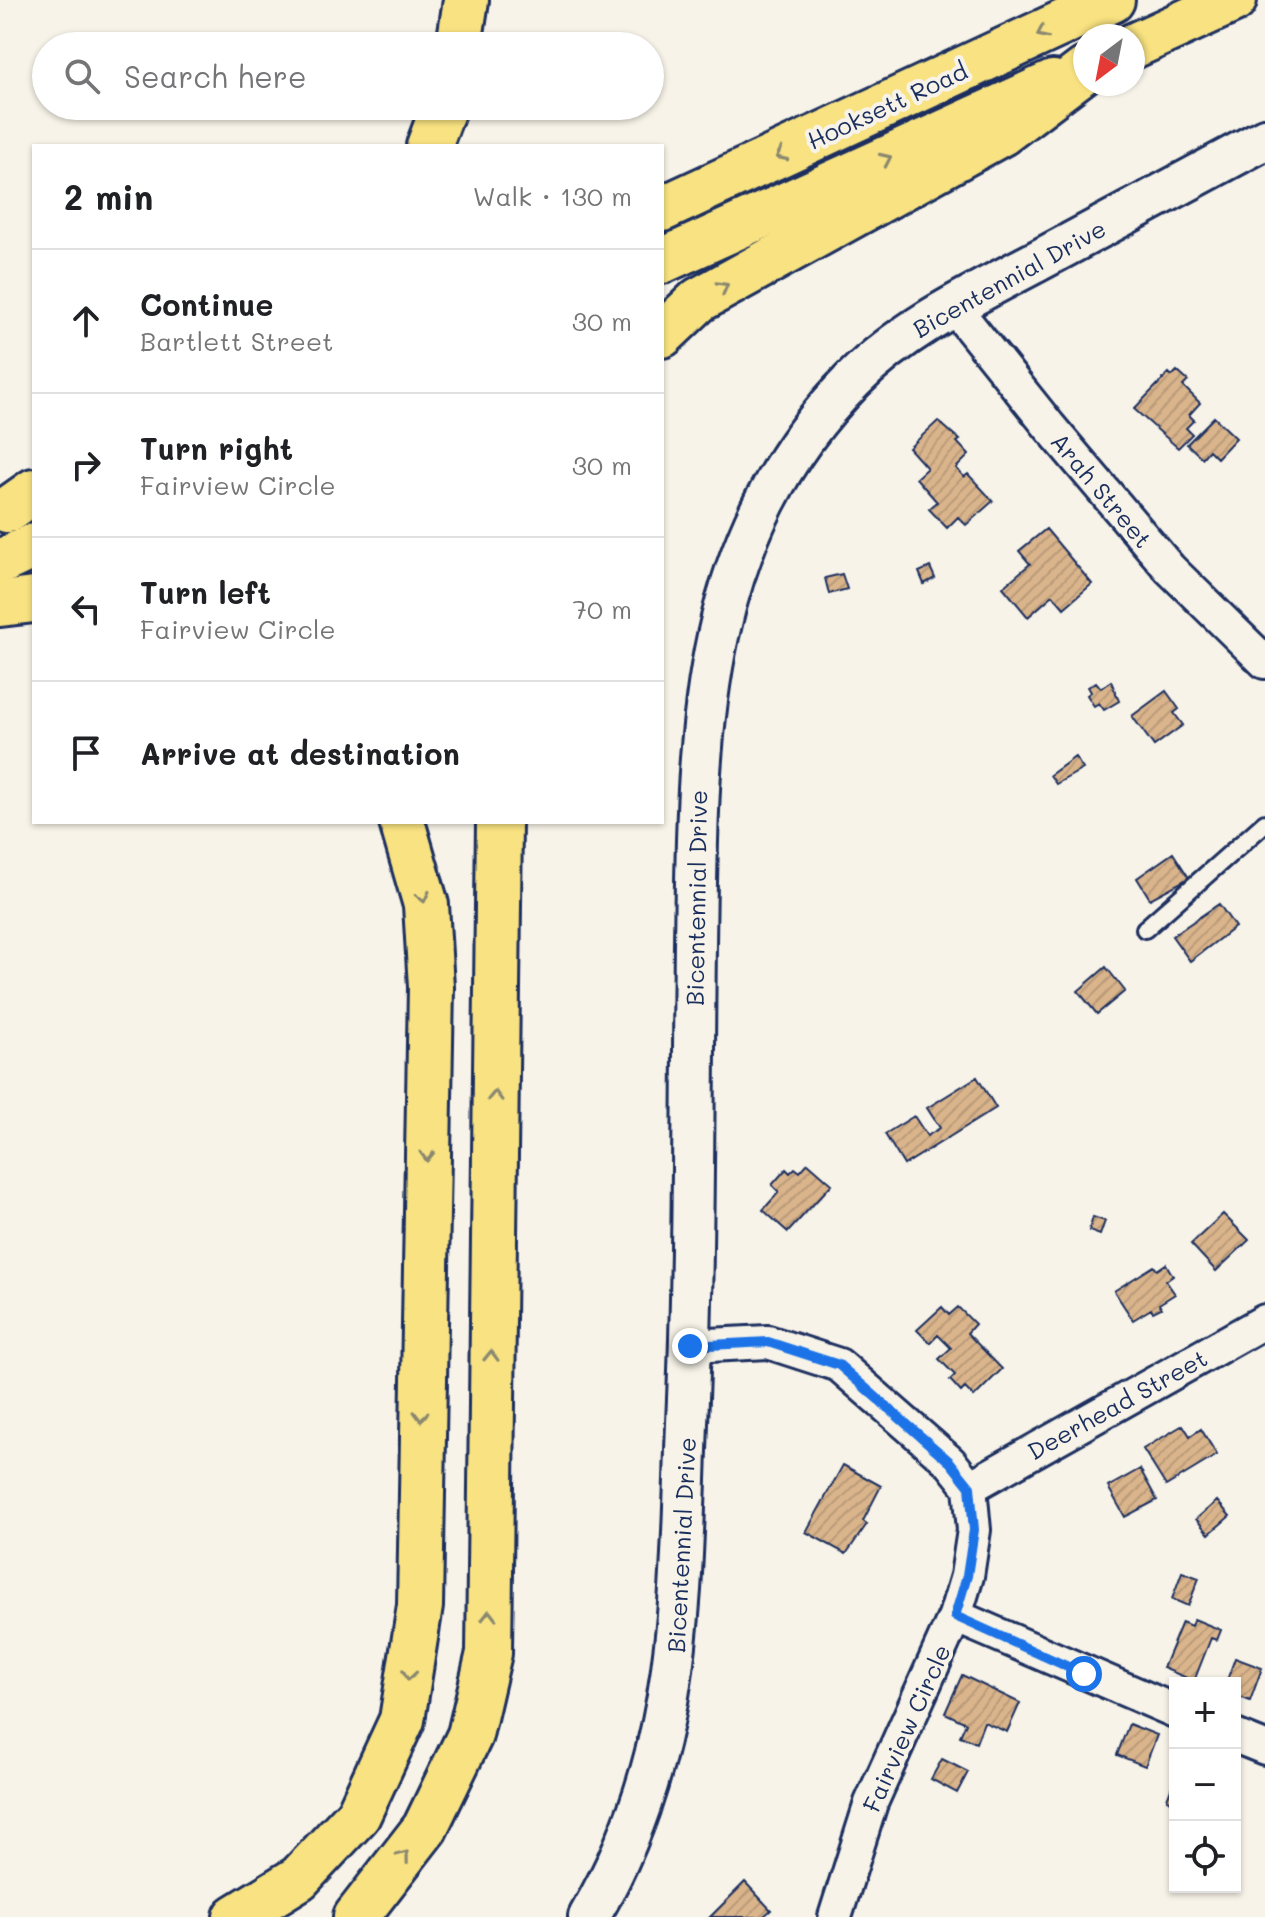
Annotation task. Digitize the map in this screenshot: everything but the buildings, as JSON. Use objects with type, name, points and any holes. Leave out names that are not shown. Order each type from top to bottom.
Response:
[{"type":"main road","points":[[461,32],[466,0]]},
{"type":"main road","name":"Hooksett Road","points":[[664,208],[1112,0]]},
{"type":"main road","points":[[1145,41],[1234,0]]},
{"type":"main road","name":"Hooksett Road","points":[[664,260],[1073,74]]},
{"type":"main road","points":[[664,333],[699,300],[1002,133],[1073,78]]},
{"type":"main road","points":[[430,144],[439,120]]},
{"type":"main road","points":[[0,562],[32,547]]},
{"type":"main road","points":[[0,604],[32,600]]},
{"type":"main road","points":[[236,1917],[299,1878],[358,1815],[402,1720],[420,1606],[431,987],[426,905],[403,824]]},
{"type":"main road","points":[[356,1917],[425,1828],[470,1735],[489,1653],[499,824]]},
{"type":"street","name":"Bicentennial Drive","points":[[589,1917],[610,1882],[633,1828],[662,1743],[679,1635],[690,1346],[697,783],[711,664],[726,594],[752,527],[789,460],[831,404],[881,354],[953,306],[1265,139]]},
{"type":"street","name":"Arah Street","points":[[953,306],[1170,569],[1265,662]]},
{"type":"street","name":"Deerhead Street","points":[[970,1487],[1265,1321]]},
{"type":"street","points":[[690,1346],[768,1342],[839,1365],[950,1462],[970,1487]]},
{"type":"street","name":"Fairview Circle","points":[[835,1917],[871,1803],[955,1616],[967,1576],[974,1530],[970,1487]]},
{"type":"street","points":[[955,1616],[1169,1708]]},
{"type":"street","points":[[1241,1738],[1265,1748]]},
{"type":"lane","points":[[1145,929],[1265,823]]},
{"type":"route","points":[[690,1346],[768,1342],[805,1351],[839,1365],[950,1462],[970,1487],[974,1530],[967,1576],[955,1616],[1084,1674]]}]
